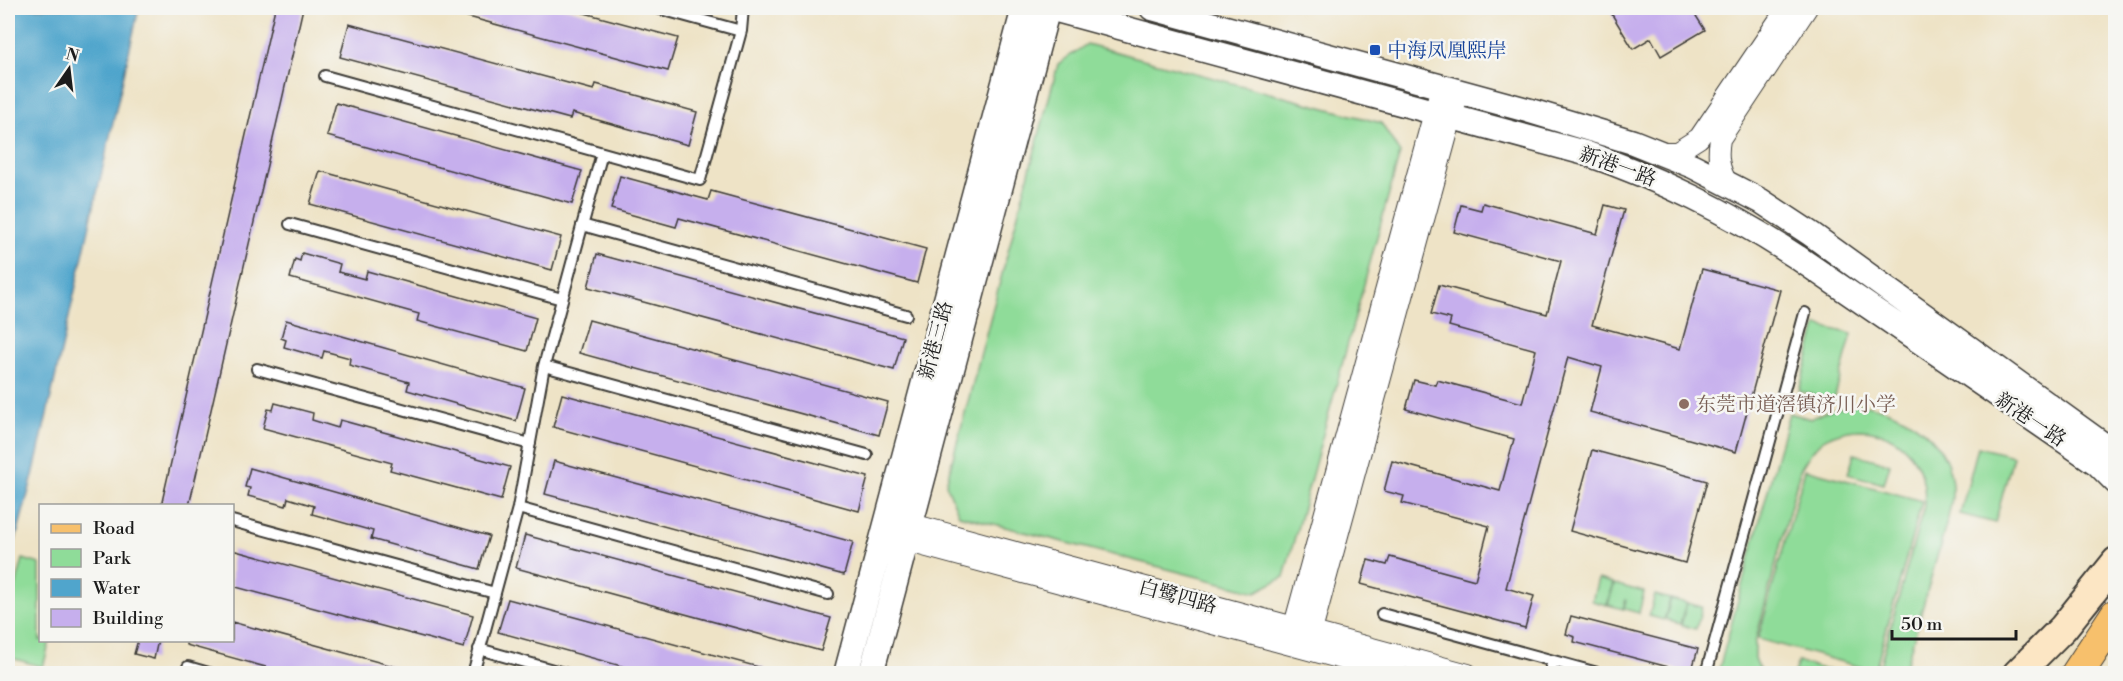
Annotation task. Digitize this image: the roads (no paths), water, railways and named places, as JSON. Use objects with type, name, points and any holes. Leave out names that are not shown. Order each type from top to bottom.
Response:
[{"type":"main road","points":[[2017,674],[2063,628],[2115,562]]},
{"type":"main road","points":[[2077,674],[2115,615]]},
{"type":"street","name":"新港三路","points":[[871,674],[896,530],[1024,8]]},
{"type":"street","name":"新港三路","points":[[846,674],[896,530],[1048,8]]},
{"type":"street","name":"新港一路","points":[[1048,8],[1585,153],[1682,190],[1748,225],[2103,453]]},
{"type":"street","name":"新港一路","points":[[1152,8],[1592,129],[1693,166],[1761,201],[1869,275],[2103,453],[2115,482]]},
{"type":"street","points":[[1659,152],[1677,152],[1699,138],[1787,8]]},
{"type":"street","points":[[1727,183],[1719,169],[1720,139],[1807,8]]},
{"type":"street","points":[[1301,638],[1450,89]]},
{"type":"street","name":"白鹭四路","points":[[896,530],[1301,638],[1468,674]]},
{"type":"street","name":"白鹭四路","points":[[1301,638],[1398,674]]},
{"type":"lane","points":[[657,8],[741,31]]},
{"type":"lane","points":[[325,76],[700,180],[741,31],[743,8]]},
{"type":"lane","points":[[472,674],[518,508],[544,366],[602,153]]},
{"type":"lane","points":[[290,224],[562,299]]},
{"type":"lane","points":[[582,225],[906,315]]},
{"type":"lane","points":[[1706,674],[1805,313]]},
{"type":"lane","points":[[544,366],[867,455]]},
{"type":"lane","points":[[257,369],[530,444]]},
{"type":"lane","points":[[518,508],[828,594]]},
{"type":"lane","points":[[234,522],[495,593]]},
{"type":"lane","points":[[1382,614],[1601,674]]},
{"type":"lane","points":[[479,649],[567,674]]},
{"type":"lane","points":[[1549,674],[1553,661]]},
{"type":"lane","points":[[188,667],[212,674]]},
{"type":"water","points":[[8,8],[139,8],[33,476],[8,567]]},
{"type":"place","name":"中海凤凰熙岸","points":[[1375,50]]},
{"type":"place","name":"东莞市道滘镇济川小学","points":[[1684,404]]}]
